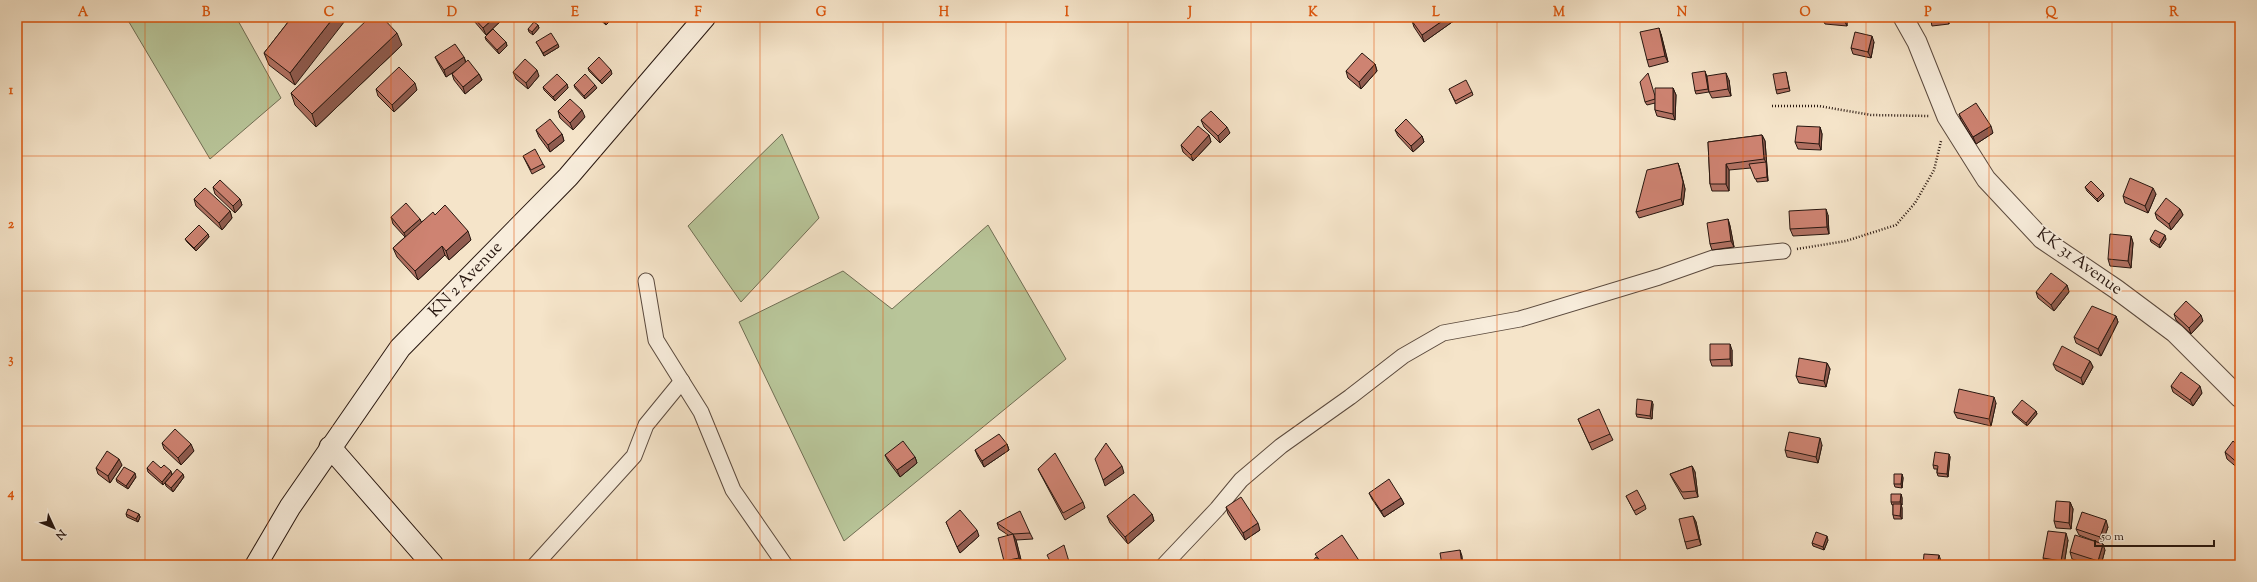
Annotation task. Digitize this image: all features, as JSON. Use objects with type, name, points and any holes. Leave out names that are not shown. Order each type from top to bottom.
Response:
[{"type":"main road","name":"KN 2 Avenue","points":[[256,565],[290,507],[330,447],[400,348],[568,177],[705,17]]},
{"type":"main road","points":[[330,447],[434,565]]},
{"type":"street","name":"KK 31 Avenue","points":[[1904,17],[1917,42],[1947,117],[1986,179],[2042,239],[2116,289],[2174,333],[2240,398]]},
{"type":"street","points":[[1164,565],[1217,510],[1241,480],[1281,446],[1350,397],[1403,356],[1443,333],[1520,319],[1659,277],[1712,258],[1783,251]]},
{"type":"street","points":[[646,281],[656,340],[701,412],[733,490],[785,565]]},
{"type":"street","points":[[534,565],[634,456],[646,425],[682,382]]},
{"type":"path","points":[[1772,106],[1819,106],[1871,115],[1947,117],[1934,170],[1915,203],[1896,224],[1846,241],[1783,251]]},
{"type":"green space","points":[[126,17],[236,17],[281,98],[210,159]]},
{"type":"green space","points":[[782,134],[819,218],[741,302],[688,226]]},
{"type":"green space","points":[[988,225],[1066,359],[844,541],[739,322],[843,271],[892,309]]},
{"type":"building","points":[[292,17],[334,17],[290,73],[264,53]]},
{"type":"building","points":[[370,17],[382,17],[397,33],[312,114],[291,93]]},
{"type":"building","points":[[473,17],[495,17],[483,28]]},
{"type":"building","points":[[1418,17],[1448,17],[1422,35],[1412,21]]},
{"type":"building","points":[[1822,17],[1845,17],[1844,20]]},
{"type":"building","points":[[1930,17],[1946,17],[1946,18],[1930,19]]},
{"type":"building","points":[[534,22],[538,25],[532,32],[528,29]]},
{"type":"building","points":[[1659,28],[1665,56],[1647,60],[1640,32]]},
{"type":"building","points":[[493,29],[506,42],[497,50],[485,37]]},
{"type":"building","points":[[1855,32],[1872,36],[1868,52],[1851,48]]},
{"type":"building","points":[[551,33],[558,44],[543,53],[536,42]]},
{"type":"building","points":[[455,44],[464,57],[444,70],[435,57]]},
{"type":"building","points":[[1362,53],[1375,64],[1359,82],[1346,71]]},
{"type":"building","points":[[599,57],[611,70],[600,81],[588,68]]},
{"type":"building","points":[[525,59],[537,70],[526,83],[513,72]]},
{"type":"building","points":[[468,60],[479,74],[463,87],[452,74]]},
{"type":"building","points":[[399,67],[415,83],[392,105],[376,89]]},
{"type":"building","points":[[1705,71],[1708,89],[1695,91],[1692,73]]},
{"type":"building","points":[[1786,72],[1789,88],[1776,90],[1773,74]]},
{"type":"building","points":[[1648,73],[1655,99],[1645,102],[1640,82]]},
{"type":"building","points":[[1726,73],[1728,89],[1709,92],[1707,76]]},
{"type":"building","points":[[557,74],[567,84],[553,97],[543,87]]},
{"type":"building","points":[[585,74],[595,85],[584,96],[574,85]]},
{"type":"building","points":[[1466,80],[1472,92],[1455,101],[1449,89]]},
{"type":"building","points":[[1655,88],[1673,88],[1673,114],[1655,110]]},
{"type":"building","points":[[570,99],[582,110],[570,123],[558,111]]},
{"type":"building","points":[[1976,103],[1991,126],[1973,137],[1959,114]]},
{"type":"building","points":[[1211,111],[1227,127],[1218,136],[1201,120]]},
{"type":"building","points":[[550,119],[562,134],[548,145],[536,130]]},
{"type":"building","points":[[1406,119],[1422,136],[1411,146],[1395,130]]},
{"type":"building","points":[[1198,126],[1209,135],[1191,155],[1181,145]]},
{"type":"building","points":[[1797,126],[1820,127],[1819,144],[1795,142]]},
{"type":"building","points":[[1762,135],[1764,159],[1726,164],[1726,184],[1710,184],[1708,142]]},
{"type":"building","points":[[535,149],[543,164],[531,170],[523,156]]},
{"type":"building","points":[[1766,162],[1767,177],[1755,179],[1749,164]]},
{"type":"building","points":[[1678,163],[1683,182],[1681,199],[1636,212],[1647,170]]},
{"type":"building","points":[[2130,178],[2153,188],[2145,206],[2123,196]]},
{"type":"building","points":[[220,180],[240,199],[233,206],[213,187]]},
{"type":"building","points":[[2091,181],[2103,193],[2097,199],[2085,187]]},
{"type":"building","points":[[205,188],[230,211],[219,223],[194,199]]},
{"type":"building","points":[[2166,198],[2180,209],[2169,224],[2155,213]]},
{"type":"building","points":[[406,203],[420,219],[404,233],[391,217]]},
{"type":"building","points":[[445,205],[468,231],[446,251],[442,246],[415,271],[393,248],[433,212],[435,215]]},
{"type":"building","points":[[1826,209],[1827,227],[1790,229],[1789,211]]},
{"type":"building","points":[[1728,219],[1731,241],[1710,244],[1707,223]]},
{"type":"building","points":[[199,225],[208,234],[194,248],[185,239]]},
{"type":"building","points":[[2155,230],[2165,235],[2159,245],[2150,239]]},
{"type":"building","points":[[2110,234],[2131,236],[2128,261],[2108,259]]},
{"type":"building","points":[[2051,273],[2067,285],[2051,305],[2036,292]]},
{"type":"building","points":[[2186,301],[2201,315],[2189,328],[2174,314]]},
{"type":"building","points":[[2092,306],[2116,316],[2098,349],[2074,337]]},
{"type":"building","points":[[1710,344],[1730,344],[1730,359],[1710,360]]},
{"type":"building","points":[[2062,346],[2090,361],[2081,378],[2053,364]]},
{"type":"building","points":[[1799,358],[1827,363],[1824,381],[1796,376]]},
{"type":"building","points":[[2181,372],[2200,386],[2190,400],[2171,386]]},
{"type":"building","points":[[1959,389],[1994,397],[1989,419],[1954,412]]},
{"type":"building","points":[[1637,399],[1652,401],[1650,416],[1636,414]]},
{"type":"building","points":[[2022,400],[2036,411],[2026,423],[2012,412]]},
{"type":"building","points":[[1599,409],[1610,434],[1589,443],[1578,419]]},
{"type":"building","points":[[175,429],[191,444],[178,458],[162,443]]},
{"type":"building","points":[[1789,432],[1820,438],[1816,457],[1785,450]]},
{"type":"building","points":[[999,434],[1007,444],[982,461],[975,450]]},
{"type":"building","points":[[903,441],[915,457],[897,470],[885,455]]},
{"type":"building","points":[[2233,441],[2240,447],[2240,465],[2225,452]]},
{"type":"building","points":[[1106,443],[1122,466],[1103,480],[1095,459]]},
{"type":"building","points":[[107,451],[119,459],[108,476],[96,468]]},
{"type":"building","points":[[1935,452],[1949,454],[1947,474],[1937,473],[1938,466],[1933,465]]},
{"type":"building","points":[[1055,453],[1083,502],[1063,513],[1038,469]]},
{"type":"building","points":[[153,461],[161,468],[164,465],[171,471],[162,482],[147,468]]},
{"type":"building","points":[[1692,466],[1696,491],[1682,492],[1670,474]]},
{"type":"building","points":[[124,467],[135,473],[126,486],[116,479]]},
{"type":"building","points":[[177,469],[183,474],[171,488],[165,483]]},
{"type":"building","points":[[1894,474],[1902,474],[1901,484],[1894,484]]},
{"type":"building","points":[[1389,479],[1401,498],[1381,511],[1369,493]]},
{"type":"building","points":[[1637,490],[1645,505],[1634,511],[1626,496]]},
{"type":"building","points":[[1134,494],[1152,514],[1125,537],[1107,516]]},
{"type":"building","points":[[1891,494],[1901,494],[1900,502],[1891,502]]},
{"type":"building","points":[[1241,497],[1258,523],[1243,533],[1226,507]]},
{"type":"building","points":[[2056,501],[2070,502],[2069,523],[2054,521]]},
{"type":"building","points":[[1893,504],[1901,504],[1900,516],[1893,515]]},
{"type":"building","points":[[128,509],[139,514],[136,519],[126,514]]},
{"type":"building","points":[[960,510],[977,530],[957,547],[946,522]]},
{"type":"building","points":[[1020,511],[1030,533],[1013,534],[997,523]]},
{"type":"building","points":[[2082,512],[2106,520],[2100,537],[2076,529]]},
{"type":"building","points":[[1693,516],[1699,539],[1685,542],[1679,519]]},
{"type":"building","points":[[2048,531],[2066,533],[2061,561],[2043,558]]},
{"type":"building","points":[[1816,532],[1827,536],[1823,547],[1812,543]]},
{"type":"building","points":[[1013,534],[1019,558],[1004,561],[998,538]]},
{"type":"building","points":[[1342,535],[1362,565],[1323,565],[1315,554]]},
{"type":"building","points":[[2075,535],[2103,544],[2098,561],[2070,552]]},
{"type":"building","points":[[1064,545],[1070,565],[1052,565],[1047,555]]},
{"type":"building","points":[[1460,550],[1462,565],[1442,565],[1440,553]]},
{"type":"building","points":[[1924,554],[1939,555],[1937,565],[1923,565]]},
{"type":"building","points":[[1316,557],[1322,565],[1310,565]]},
{"type":"building","points":[[2240,558],[2240,565],[2237,562]]},
{"type":"building","points":[[1205,560],[1207,565],[1198,565]]}]
